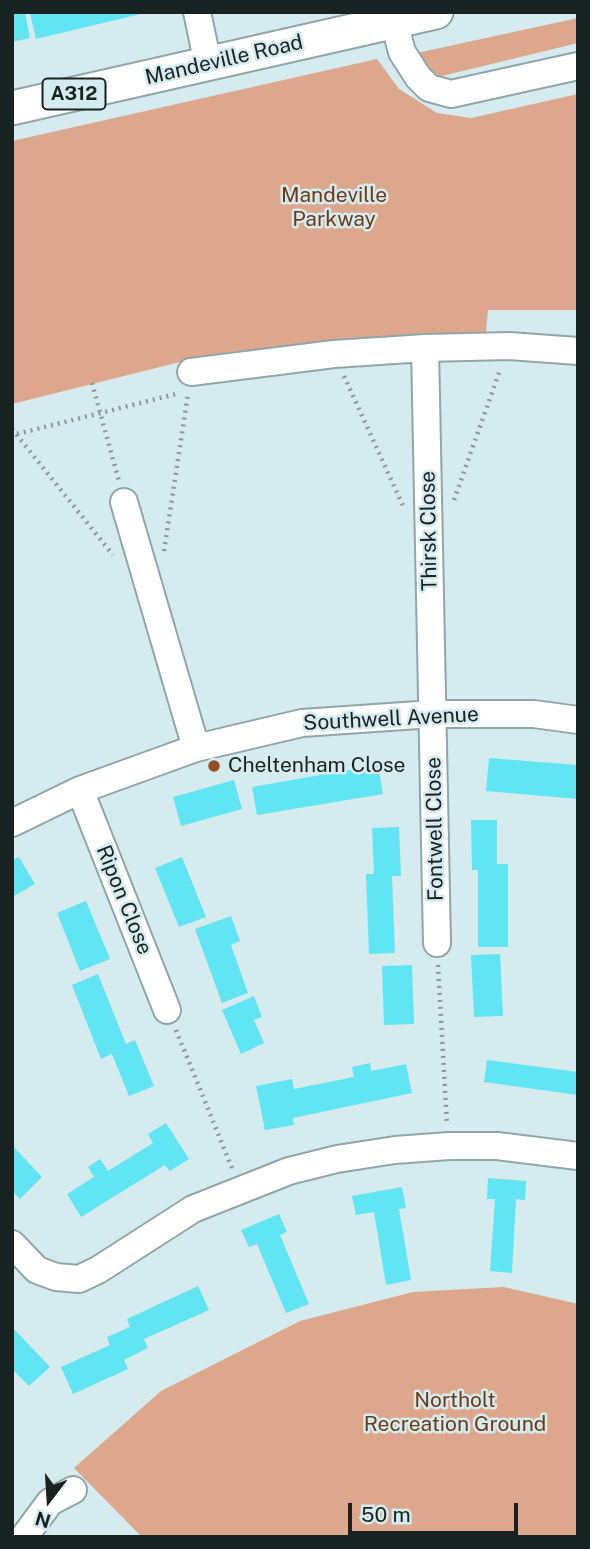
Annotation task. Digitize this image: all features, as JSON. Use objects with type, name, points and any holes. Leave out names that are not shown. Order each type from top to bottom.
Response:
[{"type":"main road","name":"Mandeville Road","points":[[12,108],[436,12]]},
{"type":"street","points":[[197,12],[208,64]]},
{"type":"street","points":[[394,22],[402,52],[429,89],[451,94],[578,66]]},
{"type":"street","points":[[189,382],[334,354],[509,346],[578,351]]},
{"type":"street","name":"Thirsk Close","points":[[425,348],[433,714]]},
{"type":"street","points":[[124,502],[196,748]]},
{"type":"street","name":"Southwell Avenue","points":[[12,823],[80,790],[196,748],[302,723],[433,714],[534,714],[578,720]]},
{"type":"street","name":"Fontwell Close","points":[[433,714],[437,943]]},
{"type":"street","name":"Ripon Close","points":[[80,790],[167,1010]]},
{"type":"street","points":[[12,1244],[37,1270],[56,1277],[79,1279],[98,1270],[193,1209],[240,1188],[337,1159],[395,1150],[449,1146],[497,1146],[578,1156]]},
{"type":"street","points":[[24,1537],[50,1502],[73,1490]]},
{"type":"path","points":[[17,434],[100,412],[189,382],[163,553]]},
{"type":"path","points":[[93,383],[124,502]]},
{"type":"path","points":[[12,429],[121,564]]},
{"type":"path","points":[[437,943],[449,1146]]},
{"type":"path","points":[[167,1010],[240,1188]]},
{"type":"green space","points":[[578,18],[578,43],[442,76],[428,71],[417,53]]},
{"type":"green space","name":"Mandeville Parkway","points":[[377,59],[399,89],[437,113],[471,118],[578,94],[578,310],[488,310],[486,332],[192,359],[12,404],[12,141]]},
{"type":"green space","name":"Northolt Recreation Ground","points":[[504,1287],[578,1304],[578,1537],[142,1537],[74,1468],[161,1391],[300,1321],[413,1292]]},
{"type":"building","points":[[12,12],[25,12],[30,38],[12,42]]},
{"type":"building","points":[[30,13],[145,13],[36,39]]},
{"type":"building","points":[[489,758],[578,765],[578,799],[486,791]]},
{"type":"building","points":[[378,765],[383,794],[257,815],[252,787]]},
{"type":"building","points":[[234,780],[242,809],[181,826],[173,797]]},
{"type":"building","points":[[471,820],[497,820],[497,864],[508,864],[508,947],[478,947],[478,870],[472,870]]},
{"type":"building","points":[[399,827],[401,876],[392,876],[395,953],[369,954],[366,874],[374,874],[372,828]]},
{"type":"building","points":[[19,857],[35,884],[12,897],[12,860]]},
{"type":"building","points":[[182,857],[206,917],[179,927],[155,868]]},
{"type":"building","points":[[86,901],[110,959],[80,971],[57,913]]},
{"type":"building","points":[[231,916],[240,941],[231,945],[248,993],[222,1003],[195,929]]},
{"type":"building","points":[[500,954],[503,1016],[474,1017],[471,955]]},
{"type":"building","points":[[412,965],[414,1024],[384,1025],[382,966]]},
{"type":"building","points":[[98,974],[126,1044],[135,1040],[154,1086],[129,1096],[112,1054],[101,1059],[72,985]]},
{"type":"building","points":[[254,996],[262,1017],[254,1020],[264,1043],[241,1054],[222,1010]]},
{"type":"building","points":[[487,1060],[578,1072],[578,1095],[484,1082]]},
{"type":"building","points":[[370,1063],[371,1071],[406,1064],[412,1093],[293,1118],[294,1125],[265,1130],[256,1086],[292,1079],[294,1089],[354,1077],[352,1067]]},
{"type":"building","points":[[166,1123],[189,1159],[170,1171],[165,1165],[81,1217],[67,1194],[94,1177],[88,1167],[100,1159],[108,1171],[153,1143],[148,1134]]},
{"type":"building","points":[[12,1145],[42,1177],[20,1199],[12,1191]]},
{"type":"building","points":[[488,1178],[526,1181],[525,1200],[516,1199],[512,1273],[490,1271],[495,1199],[487,1199]]},
{"type":"building","points":[[402,1187],[406,1208],[399,1209],[411,1280],[386,1285],[374,1212],[356,1215],[352,1196]]},
{"type":"building","points":[[279,1214],[287,1232],[280,1235],[309,1304],[286,1313],[257,1244],[249,1247],[241,1230]]},
{"type":"building","points":[[198,1286],[209,1310],[144,1339],[148,1348],[124,1360],[128,1369],[73,1394],[61,1367],[110,1345],[107,1337],[130,1327],[127,1319]]},
{"type":"building","points":[[12,1327],[50,1367],[29,1386],[12,1369]]},
{"type":"place","name":"Cheltenham Close","points":[[214,766]]}]
